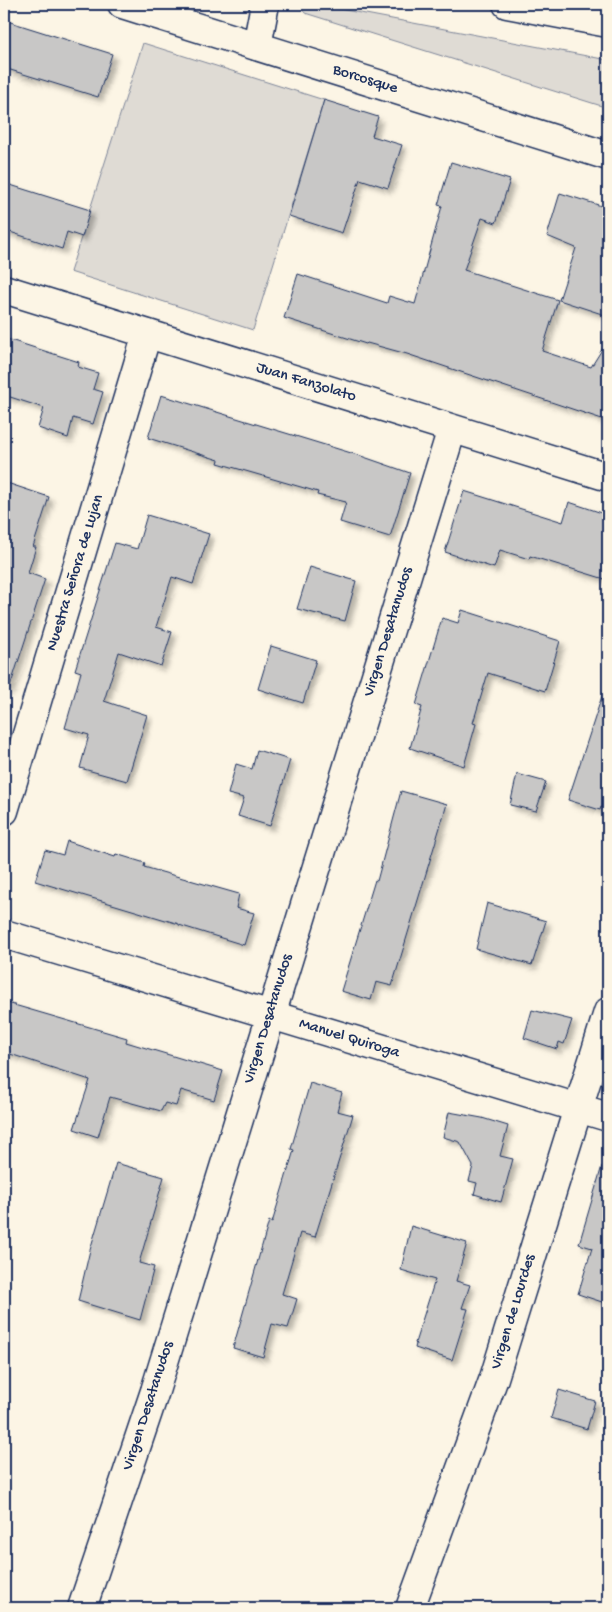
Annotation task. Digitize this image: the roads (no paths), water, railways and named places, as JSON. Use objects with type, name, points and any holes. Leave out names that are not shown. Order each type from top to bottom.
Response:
[{"type":"street","name":"Borcosque","points":[[122,4],[608,156]]},
{"type":"street","points":[[257,46],[265,4]]},
{"type":"street","points":[[507,4],[608,23]]},
{"type":"street","name":"Juan Fanzolato","points":[[4,289],[608,477]]},
{"type":"street","name":"Nuestra Señora de Lujan","points":[[4,811],[147,334]]},
{"type":"street","name":"Virgen Desatanudos","points":[[82,1608],[155,1391],[452,429]]},
{"type":"street","name":"Manuel Quiroga","points":[[4,934],[608,1117]]},
{"type":"street","name":"Virgen de Lourdes","points":[[410,1608],[494,1378],[608,1012]]}]
